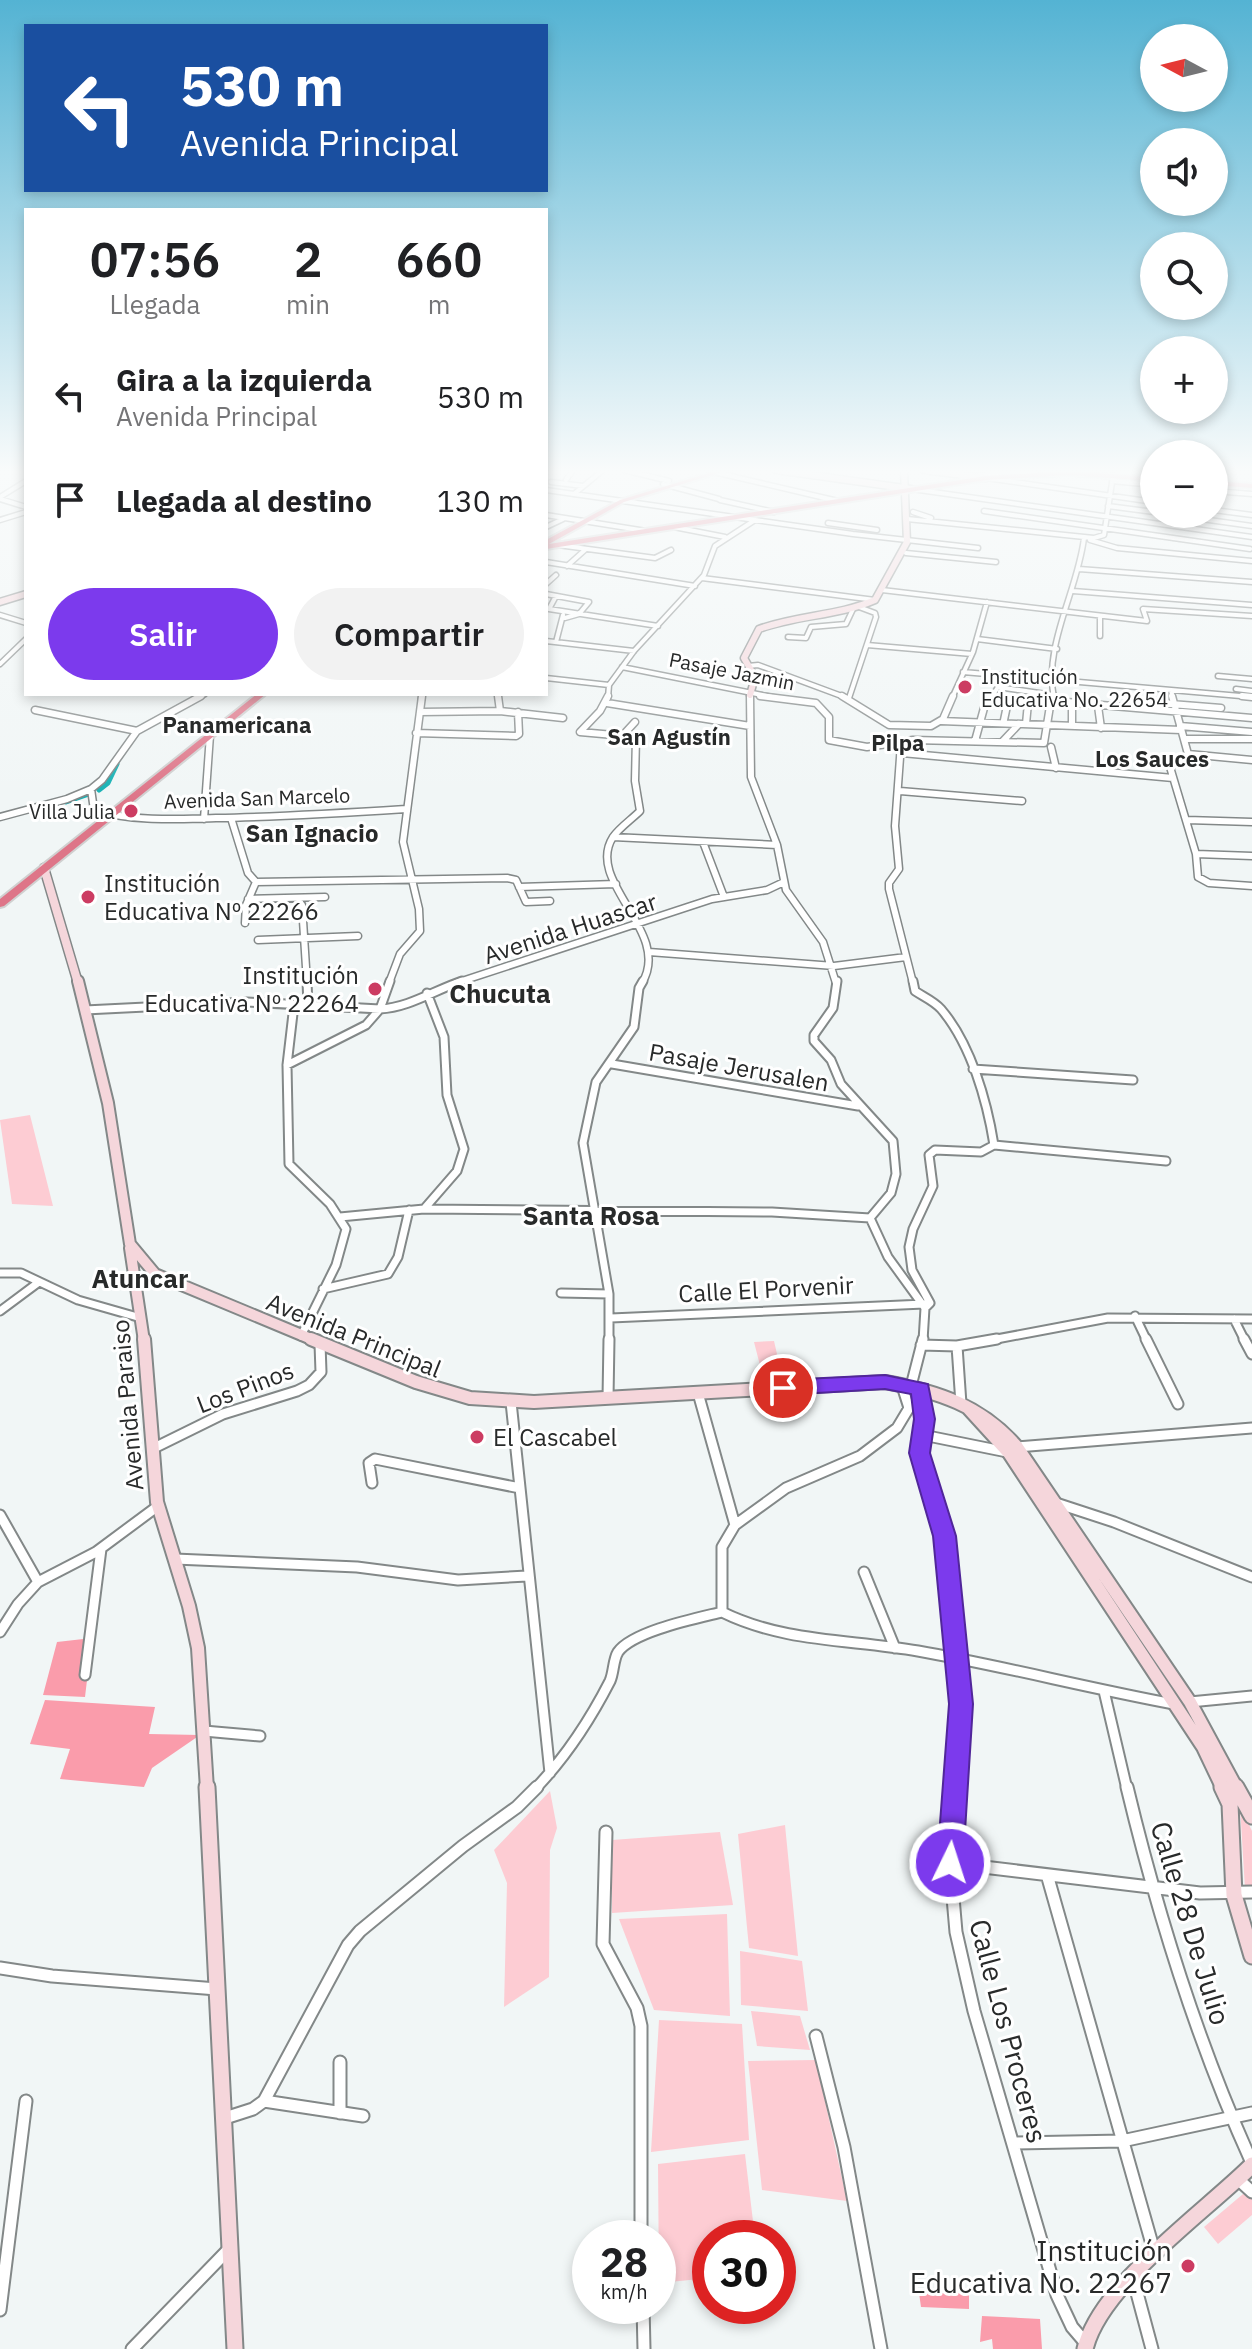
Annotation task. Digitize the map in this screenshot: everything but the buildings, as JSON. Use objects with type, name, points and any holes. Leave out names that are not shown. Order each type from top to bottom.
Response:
[{"type":"highway","points":[[0,904],[259,696]]},
{"type":"main road","points":[[750,695],[755,677],[744,658],[761,628],[783,620],[821,617],[875,600],[888,580]]},
{"type":"main road","points":[[0,602],[24,595]]},
{"type":"main road","points":[[44,868],[108,1103],[130,1244]]},
{"type":"main road","name":"Avenida Principal","points":[[130,1244],[155,1274],[320,1344],[437,1390],[470,1398],[511,1402],[868,1382],[911,1386],[964,1405],[986,1415],[1013,1450],[1183,1703]]},
{"type":"main road","name":"Avenida Paraiso","points":[[130,1244],[143,1318],[154,1448],[153,1479],[158,1506],[190,1606],[198,1648],[219,1989],[235,2349]]},
{"type":"main road","points":[[136,1280],[155,1274]]},
{"type":"main road","points":[[1183,1703],[1252,1816]]},
{"type":"main road","points":[[1183,1703],[1230,1804],[1234,1895],[1252,1956]]},
{"type":"main road","points":[[1085,2345],[1099,2314],[1155,2253],[1245,2186],[1252,2164]]},
{"type":"street","points":[[654,580],[695,586]]},
{"type":"street","points":[[608,1398],[609,1294],[583,1143],[596,1082],[612,1064],[634,1027],[639,988],[647,975],[649,952],[639,922],[630,913],[610,871],[608,850],[613,837],[640,811],[635,781],[637,745],[634,735],[580,731],[607,703],[609,685],[634,651],[701,580]]},
{"type":"street","points":[[715,580],[875,600]]},
{"type":"street","points":[[994,1145],[973,1069],[958,1032],[939,1006],[915,991],[889,889],[889,883],[899,869],[895,826],[900,791],[901,744],[913,740],[1044,743],[1053,701],[1057,649],[1076,580]]},
{"type":"street","points":[[1220,580],[1252,582]]},
{"type":"street","points":[[882,590],[1066,614],[1147,621],[1143,609],[1252,616]]},
{"type":"street","points":[[1073,591],[1252,605]]},
{"type":"street","points":[[548,594],[585,600],[589,603],[579,614]]},
{"type":"street","points":[[556,596],[549,609],[564,615],[579,614],[658,626]]},
{"type":"street","points":[[941,721],[972,654],[987,602]]},
{"type":"street","points":[[788,637],[806,638],[811,627],[848,624],[856,607],[876,615],[849,689],[849,699]]},
{"type":"street","points":[[0,615],[24,622]]},
{"type":"street","points":[[556,642],[564,615]]},
{"type":"street","points":[[1100,617],[1100,636]]},
{"type":"street","points":[[977,639],[1057,649]]},
{"type":"street","points":[[548,641],[634,651]]},
{"type":"street","points":[[0,664],[24,644]]},
{"type":"street","points":[[867,645],[972,654]]},
{"type":"street","points":[[748,666],[758,665],[849,699],[889,725],[931,726],[941,721],[1252,732]]},
{"type":"street","name":"Pasaje Jazmin","points":[[622,667],[750,695],[816,703],[826,711],[829,740],[833,742],[867,747],[901,744]]},
{"type":"street","points":[[963,672],[1252,697]]},
{"type":"street","points":[[1218,676],[1252,679]]},
{"type":"street","points":[[548,678],[609,685]]},
{"type":"street","points":[[975,741],[984,708],[999,686],[1072,704],[1252,718]]},
{"type":"street","points":[[1236,689],[1252,691]]},
{"type":"street","points":[[1171,691],[1188,754]]},
{"type":"street","points":[[750,695],[751,777],[777,845],[784,882],[823,942],[834,966],[838,986],[833,1008],[814,1035],[814,1041],[831,1060],[841,1084],[893,1141],[896,1156],[891,1193],[870,1218]]},
{"type":"street","points":[[1219,695],[1226,730]]},
{"type":"street","points":[[0,817],[67,799],[91,789],[100,783],[137,731],[201,696]]},
{"type":"street","points":[[85,1010],[247,1002],[380,1009],[400,954],[419,935],[419,909],[403,842],[422,696]]},
{"type":"street","points":[[498,696],[500,711]]},
{"type":"street","points":[[991,699],[1028,703],[1053,701]]},
{"type":"street","points":[[1004,720],[1008,701]]},
{"type":"street","points":[[1146,702],[1221,708]]},
{"type":"street","points":[[607,703],[750,726]]},
{"type":"street","points":[[1002,742],[1022,724],[1028,703]]},
{"type":"street","points":[[1072,704],[1072,725]]},
{"type":"street","points":[[1098,706],[1101,728]]},
{"type":"street","points":[[1128,708],[1130,727]]},
{"type":"street","points":[[35,710],[137,731]]},
{"type":"street","points":[[1154,710],[1157,728]]},
{"type":"street","points":[[420,712],[500,711],[563,718]]},
{"type":"street","points":[[416,733],[516,736],[519,734],[518,712]]},
{"type":"street","points":[[624,734],[635,722]]},
{"type":"street","points":[[204,819],[210,735]]},
{"type":"street","points":[[1185,739],[1252,739]]},
{"type":"street","points":[[1051,747],[1056,768]]},
{"type":"street","points":[[902,753],[1173,778]]},
{"type":"street","points":[[1252,760],[1188,754],[1171,765],[1196,854],[1200,880],[1252,886]]},
{"type":"street","points":[[91,789],[94,810],[109,816]]},
{"type":"street","points":[[900,791],[1022,801]]},
{"type":"street","name":"Avenida San Marcelo","points":[[109,816],[204,819],[406,809]]},
{"type":"street","points":[[231,818],[248,873],[256,882],[412,882],[507,878],[516,880],[526,902],[550,901]]},
{"type":"street","points":[[1187,820],[1252,822]]},
{"type":"street","points":[[613,837],[777,845]]},
{"type":"street","points":[[703,842],[724,897]]},
{"type":"street","points":[[1196,854],[1252,856]]},
{"type":"street","points":[[245,923],[248,899],[256,882]]},
{"type":"street","name":"Avenida Huascar","points":[[287,1065],[366,1025],[380,1009],[399,1008],[427,993],[639,922],[724,897],[771,892],[784,882]]},
{"type":"street","points":[[519,887],[616,884]]},
{"type":"street","points":[[248,899],[325,897]]},
{"type":"street","points":[[295,898],[302,905],[308,1006]]},
{"type":"street","points":[[258,940],[358,936]]},
{"type":"street","points":[[649,952],[834,966],[906,957]]},
{"type":"street","points":[[424,1209],[457,1171],[464,1149],[447,1095],[444,1037],[427,993]]},
{"type":"street","points":[[294,1005],[287,1065],[289,1164],[340,1217],[347,1234],[343,1254],[301,1336]]},
{"type":"street","name":"Pasaje Jerusalen","points":[[612,1064],[860,1106]]},
{"type":"street","points":[[973,1069],[1133,1080]]},
{"type":"street","points":[[924,1306],[930,1303],[912,1271],[908,1256],[910,1232],[934,1180],[929,1155],[935,1150],[981,1152],[994,1145],[1166,1161]]},
{"type":"street","points":[[340,1217],[424,1209],[772,1212],[870,1218]]},
{"type":"street","points":[[323,1289],[388,1274],[398,1257],[409,1210]]},
{"type":"street","points":[[722,1612],[722,1547],[735,1525],[798,1482],[860,1456],[897,1428],[909,1408],[911,1386],[926,1329],[924,1306],[888,1257],[870,1218]]},
{"type":"street","points":[[0,1273],[16,1272],[93,1305],[143,1318]]},
{"type":"street","points":[[0,1311],[39,1282]]},
{"type":"street","points":[[561,1293],[609,1294]]},
{"type":"street","name":"Calle El Porvenir","points":[[611,1318],[764,1309],[924,1306]]},
{"type":"street","points":[[1135,1316],[1178,1404]]},
{"type":"street","points":[[921,1345],[957,1346],[1108,1318],[1252,1319]]},
{"type":"street","points":[[1234,1319],[1252,1354]]},
{"type":"street","name":"Los Pinos","points":[[154,1448],[223,1414],[309,1385],[321,1372],[320,1344]]},
{"type":"street","points":[[957,1346],[964,1405]]},
{"type":"street","name":"Calle Los Proceres","points":[[911,1386],[923,1435],[920,1453],[945,1536],[961,1704],[950,1863],[956,1932],[974,2011],[1057,2295],[1072,2327],[1085,2345]]},
{"type":"street","points":[[698,1393],[735,1525]]},
{"type":"street","points":[[511,1402],[550,1773]]},
{"type":"street","points":[[923,1435],[1013,1450],[1252,1428]]},
{"type":"street","points":[[372,1483],[369,1463],[375,1459],[520,1488]]},
{"type":"street","points":[[1048,1502],[1114,1522],[1252,1577]]},
{"type":"street","points":[[0,1632],[18,1604],[38,1582],[101,1549],[158,1506]]},
{"type":"street","points":[[0,1515],[38,1582]]},
{"type":"street","points":[[85,1675],[101,1549]]},
{"type":"street","points":[[175,1559],[357,1567],[458,1580],[527,1576]]},
{"type":"street","points":[[864,1572],[895,1648]]},
{"type":"street","points":[[223,2118],[253,2109],[264,2101],[348,1945],[360,1931],[463,1846],[517,1807],[550,1773],[611,1679],[617,1653],[657,1629],[722,1612],[737,1621],[800,1640],[895,1648],[1104,1691],[1183,1703],[1252,1696]]},
{"type":"street","name":"Calle 28 De Julio","points":[[1104,1691],[1150,1887],[1205,2053],[1230,2119],[1252,2164]]},
{"type":"street","points":[[204,1731],[260,1736]]},
{"type":"street","points":[[606,1832],[603,1944],[637,2008],[641,2026],[641,2220]]},
{"type":"street","points":[[950,1863],[1048,1878],[1234,1895],[1252,1892]]},
{"type":"street","points":[[1048,1878],[1155,2253]]},
{"type":"street","points":[[0,1968],[52,1976],[219,1989]]},
{"type":"street","points":[[816,2036],[844,2147],[881,2349]]},
{"type":"street","points":[[340,2062],[340,2113]]},
{"type":"street","points":[[0,2310],[26,2101]]},
{"type":"street","points":[[264,2101],[363,2116]]},
{"type":"street","points":[[1013,2143],[1122,2141],[1252,2113]]},
{"type":"street","points":[[132,2349],[230,2248]]},
{"type":"street","points":[[1133,2277],[1152,2349]]},
{"type":"street","points":[[643,2324],[644,2349]]},
{"type":"shaded area","points":[[30,1115],[53,1206],[12,1204],[0,1120]]},
{"type":"shaded area","points":[[774,1341],[783,1380],[764,1381],[754,1342]]},
{"type":"shaded area","points":[[92,1638],[85,1697],[43,1695],[57,1642]]},
{"type":"shaded area","points":[[45,1700],[155,1707],[149,1734],[200,1735],[152,1768],[144,1787],[60,1779],[70,1749],[30,1744]]},
{"type":"shaded area","points":[[550,1791],[557,1828],[550,1850],[549,1977],[504,2007],[507,1883],[494,1850]]},
{"type":"shaded area","points":[[1240,1806],[1252,1831],[1252,1887],[1245,1889]]},
{"type":"shaded area","points":[[785,1825],[798,1956],[749,1948],[738,1834]]},
{"type":"shaded area","points":[[720,1832],[733,1905],[612,1913],[612,1840]]},
{"type":"shaded area","points":[[727,1914],[730,2016],[654,2010],[619,1919]]},
{"type":"shaded area","points":[[740,1951],[802,1961],[808,2011],[741,2005]]},
{"type":"shaded area","points":[[751,2011],[800,2016],[810,2050],[757,2046]]},
{"type":"shaded area","points":[[659,2020],[742,2024],[749,2140],[651,2152]]},
{"type":"shaded area","points":[[816,2060],[847,2201],[762,2190],[748,2061]]},
{"type":"shaded area","points":[[745,2154],[753,2220],[692,2220],[692,2280],[676,2281],[676,2220],[658,2220],[658,2164]]},
{"type":"shaded area","points":[[1243,2194],[1252,2198],[1252,2215],[1218,2244],[1204,2227]]},
{"type":"shaded area","points":[[919,2293],[969,2293],[969,2309],[921,2307]]},
{"type":"shaded area","points":[[982,2316],[1040,2319],[1042,2349],[993,2349],[992,2339],[980,2342]]},
{"type":"waterway","points":[[99,790],[108,783],[117,764]]},
{"type":"waterway","points":[[66,802],[89,794]]},
{"type":"place","name":"Institución Educativa No. 22654","points":[[965,687]]},
{"type":"place","name":"Villa Julia","points":[[131,811]]},
{"type":"place","name":"Institución Educativa Nº 22266","points":[[88,897]]},
{"type":"place","name":"Institución Educativa Nº 22264","points":[[375,989]]},
{"type":"place","name":"El Cascabel","points":[[477,1437]]},
{"type":"place","name":"Institución Educativa No. 22267","points":[[1188,2266]]},
{"type":"district","name":"Panamericana","points":[[237,724]]},
{"type":"district","name":"San Agustín","points":[[669,736]]},
{"type":"district","name":"Pilpa","points":[[898,742]]},
{"type":"district","name":"Los Sauces","points":[[1152,758]]},
{"type":"district","name":"San Ignacio","points":[[312,833]]},
{"type":"district","name":"Chucuta","points":[[500,993]]},
{"type":"district","name":"Santa Rosa","points":[[591,1215]]},
{"type":"district","name":"Atuncar","points":[[140,1278]]},
{"type":"route","points":[[783,1388],[885,1382],[921,1389],[925,1419],[920,1453],[945,1536],[961,1704],[950,1863]]}]
